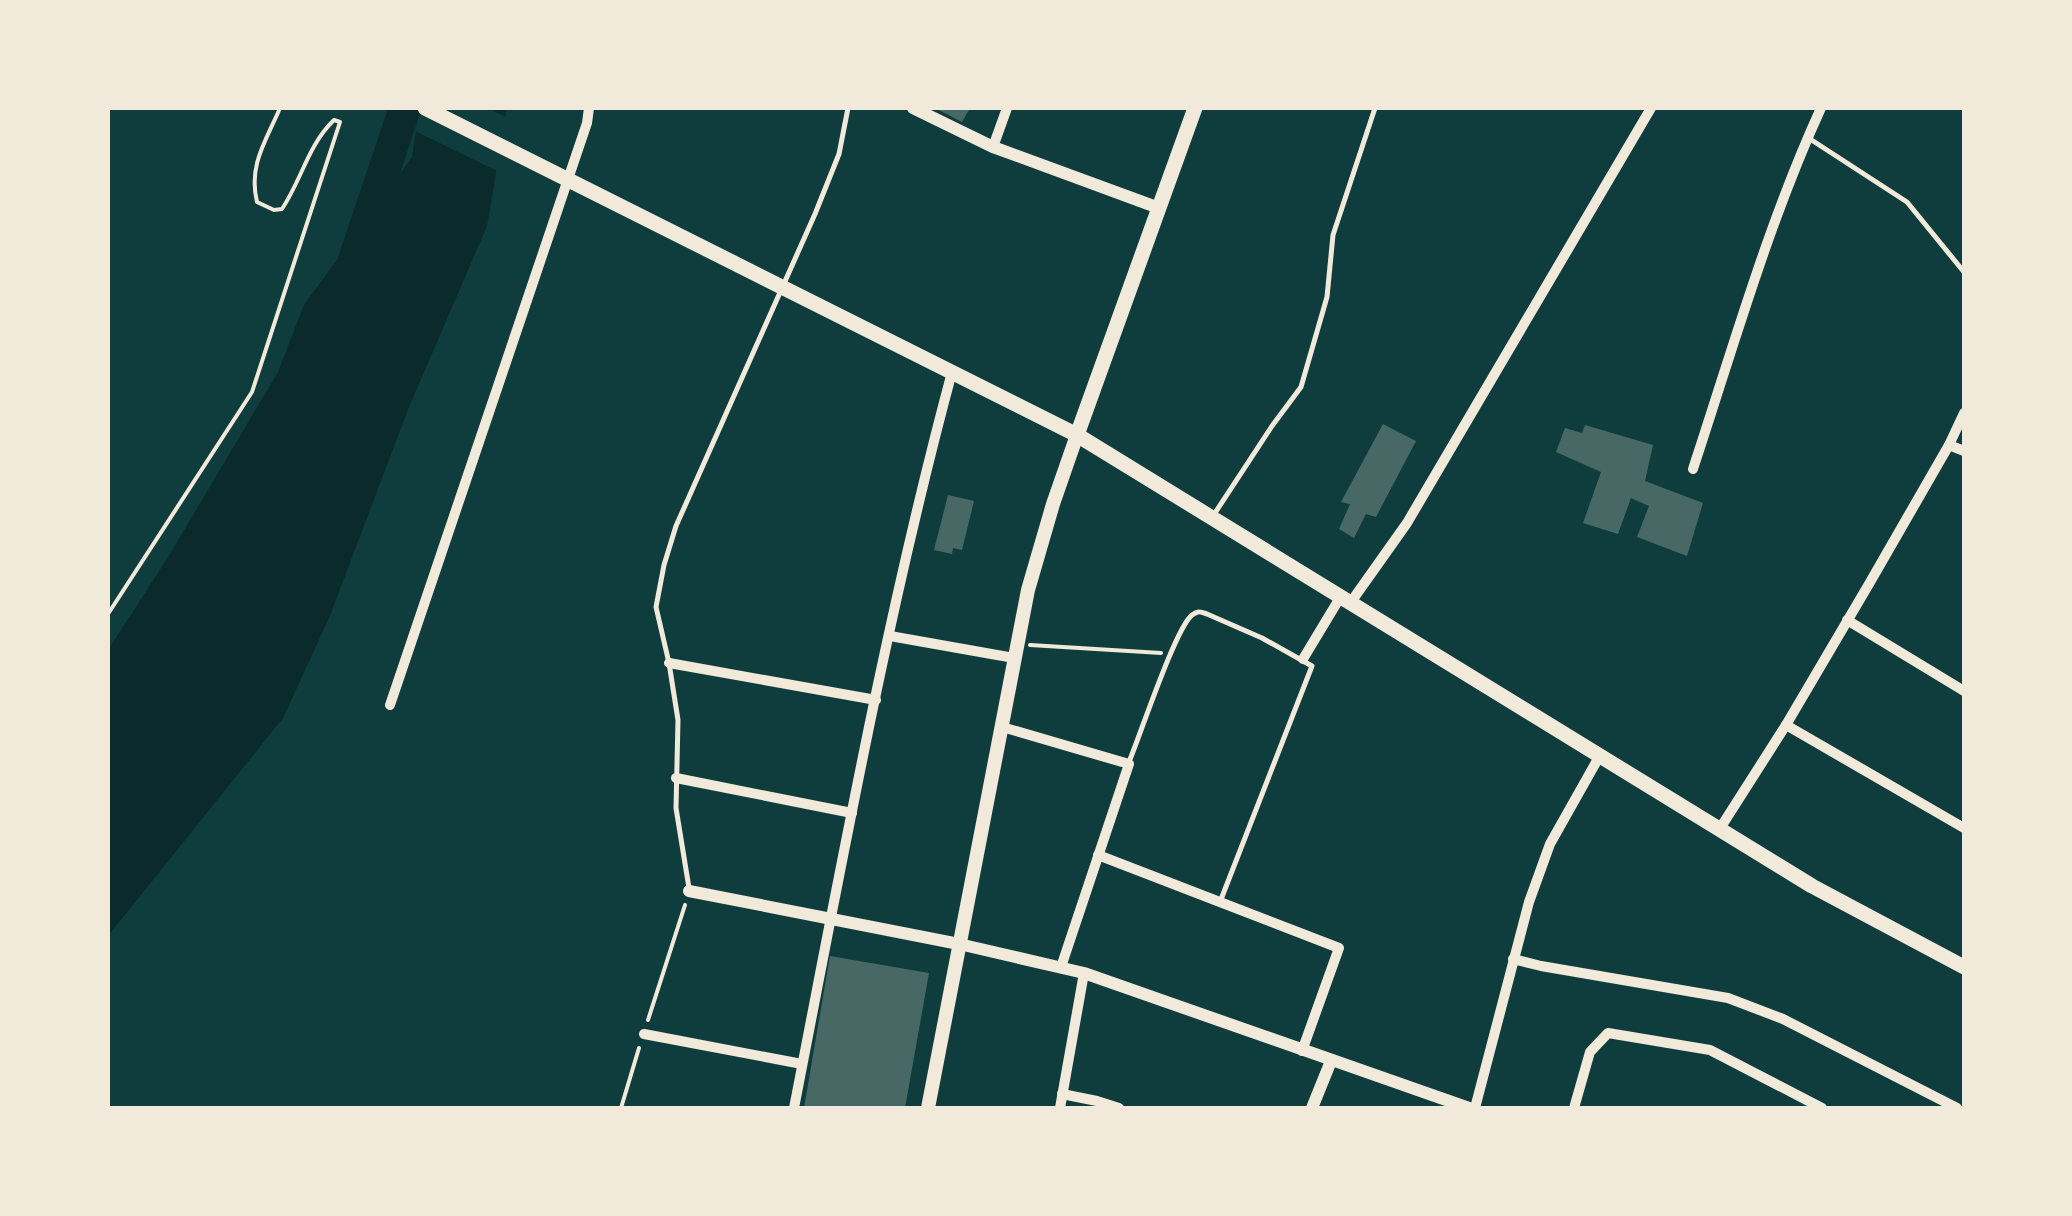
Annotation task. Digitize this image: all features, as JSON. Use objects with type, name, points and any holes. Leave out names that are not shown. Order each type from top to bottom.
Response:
[{"type":"main road","points":[[426,108],[1076,435],[1812,886],[1964,966]]},
{"type":"main road","points":[[928,1108],[1015,651],[1039,550],[1076,435],[1196,108]]},
{"type":"street","points":[[390,704],[589,108]]},
{"type":"street","points":[[913,108],[994,147],[1159,208]]},
{"type":"street","points":[[994,147],[1007,108]]},
{"type":"street","points":[[1303,660],[1407,522],[1651,108]]},
{"type":"street","points":[[1693,468],[1736,337],[1820,108]]},
{"type":"street","points":[[794,1108],[876,700],[952,372]]},
{"type":"street","points":[[1719,830],[1786,725],[1964,413]]},
{"type":"street","points":[[1949,445],[1964,451]]},
{"type":"street","points":[[1847,620],[1964,691]]},
{"type":"street","points":[[890,636],[1015,651]]},
{"type":"street","points":[[669,663],[876,700]]},
{"type":"street","points":[[1786,725],[1964,828]]},
{"type":"street","points":[[1002,727],[1129,764],[1060,968]]},
{"type":"street","points":[[690,891],[1084,973],[1472,1108],[1528,902],[1550,844],[1599,757]]},
{"type":"street","points":[[676,778],[852,814]]},
{"type":"street","points":[[1098,856],[1339,948],[1302,1051]]},
{"type":"street","points":[[1513,960],[1728,998],[1783,1018],[1957,1108]]},
{"type":"street","points":[[1060,1108],[1084,973]]},
{"type":"street","points":[[1574,1108],[1590,1052],[1608,1033],[1710,1050],[1822,1108]]},
{"type":"street","points":[[644,1034],[802,1064]]},
{"type":"street","points":[[1312,1108],[1331,1060]]},
{"type":"street","points":[[1062,1094],[1119,1108]]},
{"type":"lane","points":[[690,891],[676,808],[678,720],[656,607],[664,565],[676,526],[840,154],[848,108]]},
{"type":"lane","points":[[1212,516],[1302,387],[1327,297],[1334,235],[1376,108]]},
{"type":"lane","points":[[1807,137],[1907,202],[1964,272]]},
{"type":"lane","points":[[1129,764],[1170,656],[1188,619],[1200,612],[1262,638],[1312,666],[1220,902]]},
{"type":"path","points":[[108,614],[252,392],[340,122],[334,120],[319,134],[290,197],[282,208],[274,210],[257,202],[253,186],[255,166],[280,108]]},
{"type":"path","points":[[1015,651],[1154,651],[1170,656]]},
{"type":"path","points":[[622,1108],[690,891]]},
{"type":"water","points":[[419,108],[507,108],[487,226],[409,407],[329,618],[283,718],[108,936],[108,650],[278,372],[304,305],[412,157]]},
{"type":"pier","points":[[413,108],[487,108],[510,119],[501,173],[411,129]]},
{"type":"building","points":[[935,108],[970,108],[962,122]]},
{"type":"building","points":[[1383,424],[1416,441],[1376,517],[1366,514],[1354,538],[1339,529],[1350,504],[1341,502]]},
{"type":"building","points":[[1585,425],[1653,445],[1645,481],[1703,503],[1687,556],[1637,537],[1649,506],[1631,498],[1618,534],[1583,523],[1601,472],[1556,452],[1565,428],[1582,433]]},
{"type":"building","points":[[948,495],[974,501],[962,550],[953,548],[952,554],[934,550]]},
{"type":"building","points":[[830,956],[929,973],[905,1108],[804,1108]]},
{"type":"waterway","points":[[354,260],[405,108]]}]
